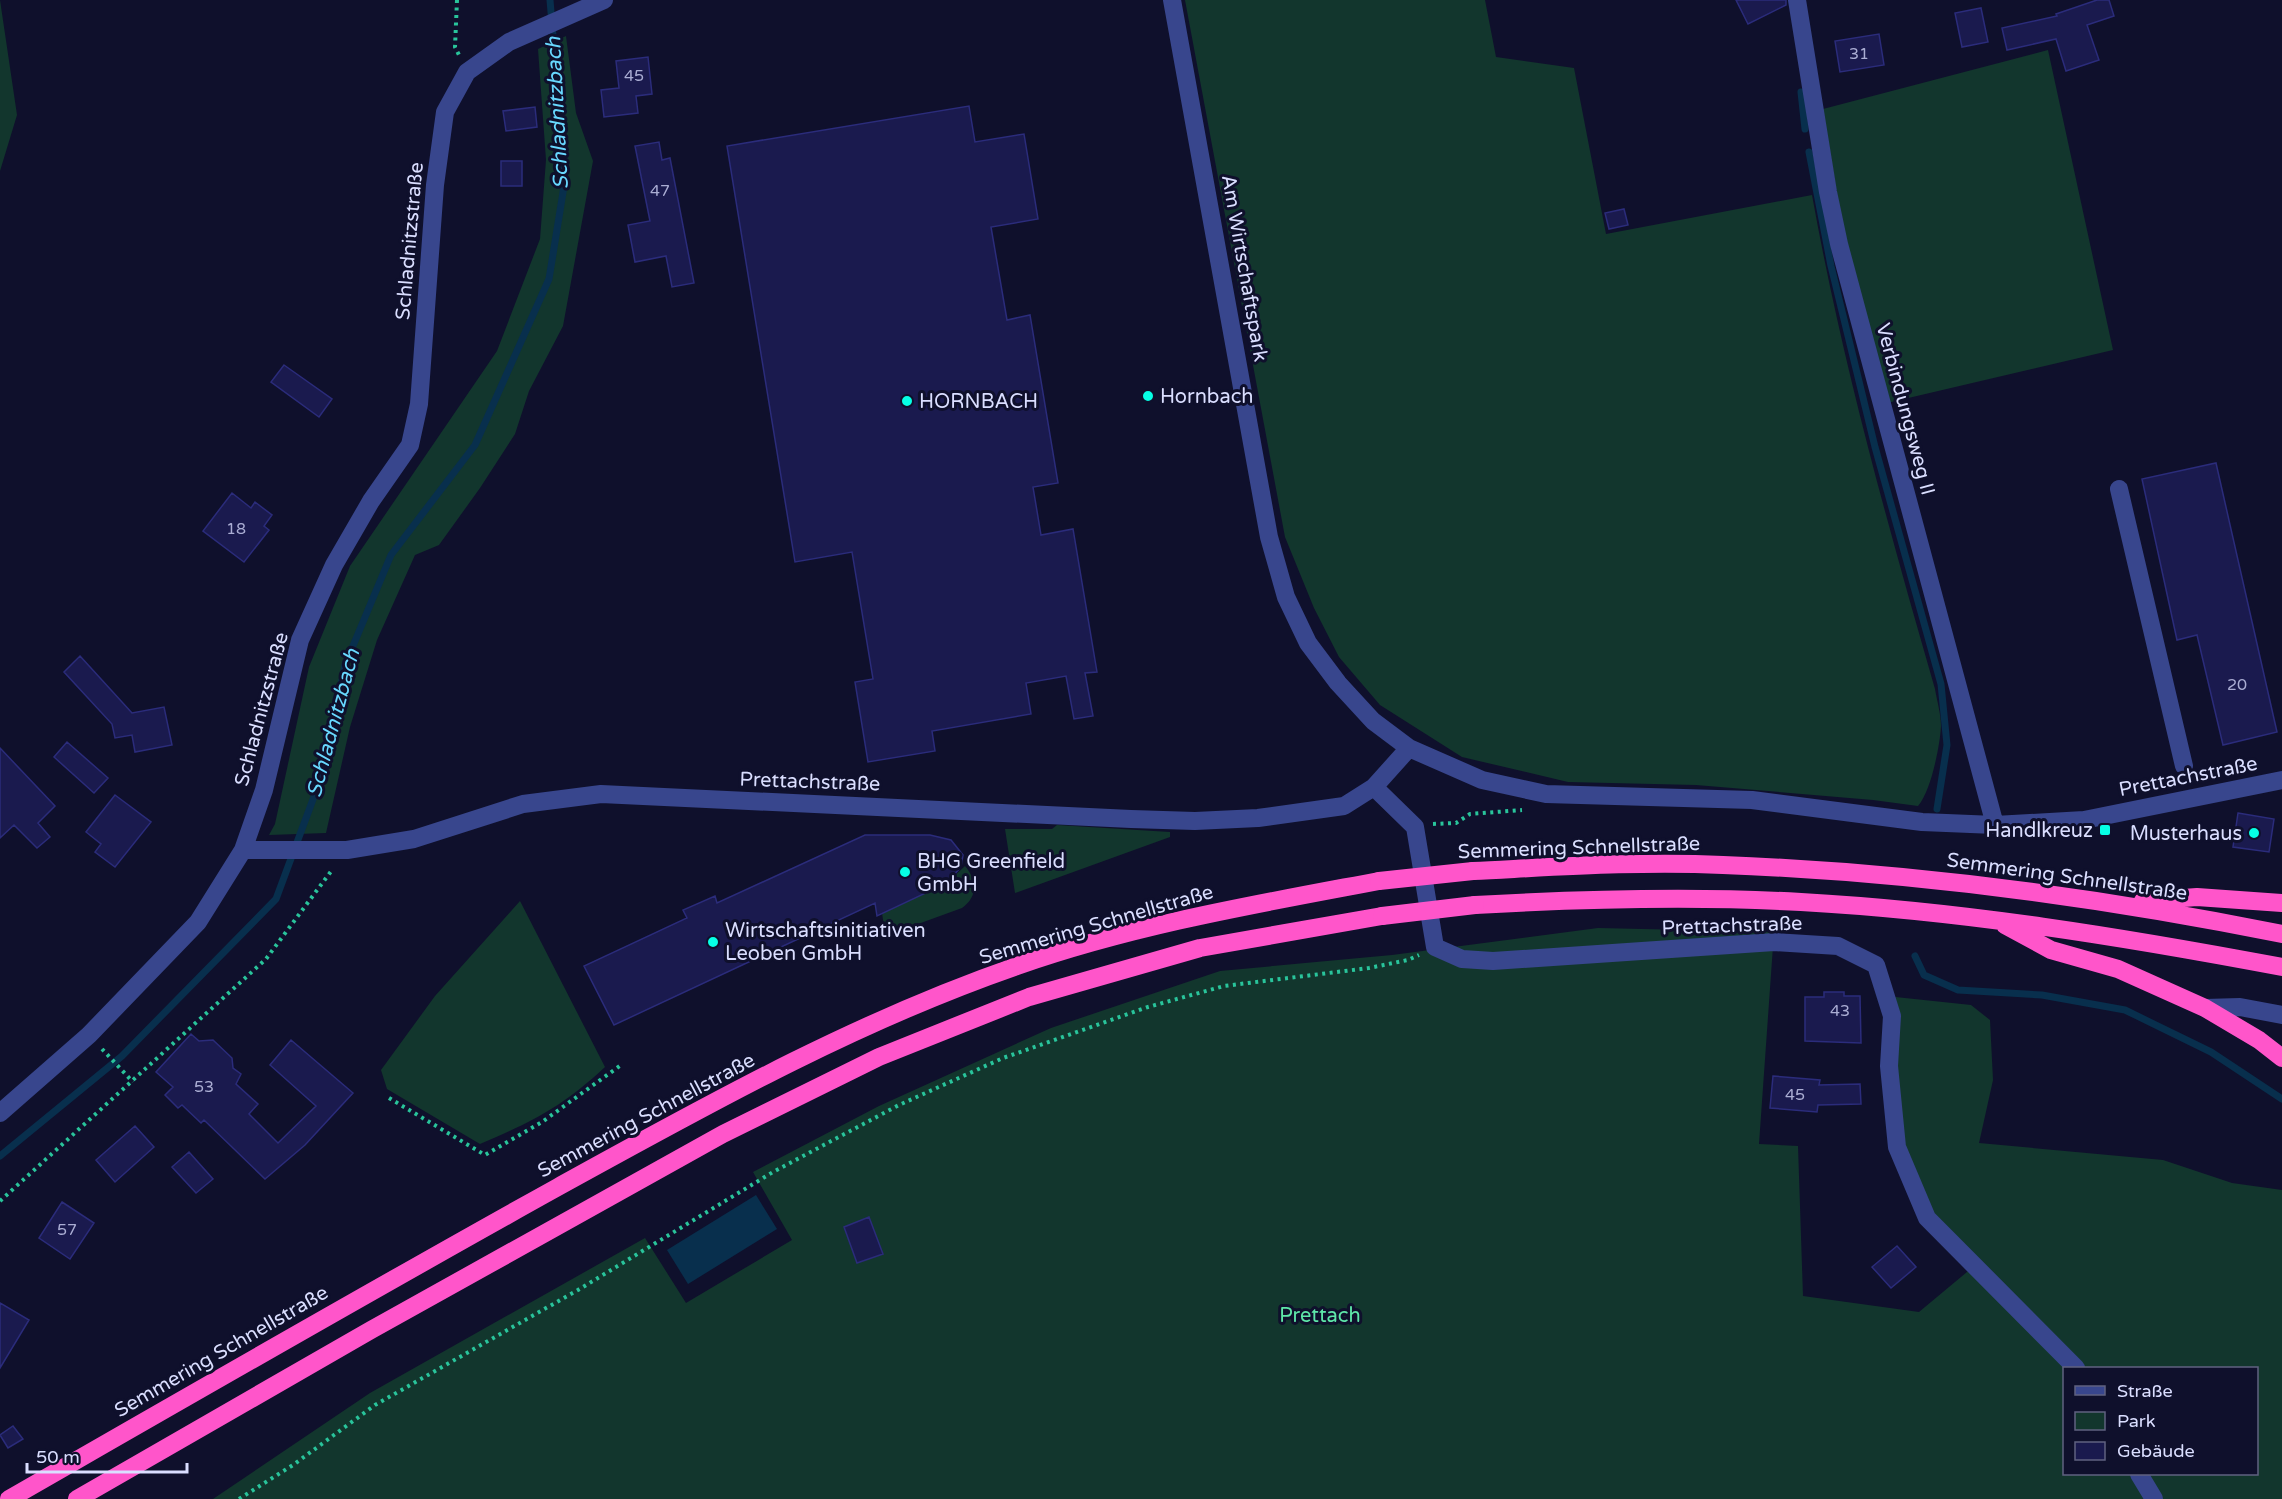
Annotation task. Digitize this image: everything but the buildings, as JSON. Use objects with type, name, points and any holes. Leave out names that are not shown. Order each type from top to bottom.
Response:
[{"type":"highway","name":"Semmering Schnellstraße","points":[[9,1499],[356,1299],[709,1104],[866,1025],[1018,965],[1196,915],[1379,882],[1473,871],[1588,865],[1721,865],[1902,876],[2112,903],[2282,934]]},
{"type":"highway","points":[[2112,903],[2197,897],[2282,903]]},
{"type":"highway","points":[[77,1499],[371,1330],[712,1140],[879,1057],[1029,997],[1200,948],[1382,916],[1474,905],[1587,898],[1709,898],[1802,902],[1996,920],[2161,945],[2282,967]]},
{"type":"highway","points":[[1996,920],[2051,950],[2118,969],[2205,1008],[2259,1040],[2282,1058]]},
{"type":"street","name":"Schladnitzstraße","points":[[0,1113],[89,1035],[198,922],[243,850],[264,790],[300,640],[334,565],[371,501],[410,445],[419,404],[435,185],[445,112],[467,72],[509,42],[604,0]]},
{"type":"street","name":"Am Wirtschaftspark","points":[[1172,0],[1269,537],[1286,597],[1308,643],[1338,683],[1373,721],[1409,748]]},
{"type":"street","name":"Verbindungsweg II","points":[[1802,4],[1828,192],[1839,244],[1995,825]]},
{"type":"street","points":[[2120,489],[2184,766]]},
{"type":"street","name":"Prettachstraße","points":[[243,850],[347,850],[414,839],[523,804],[601,795],[1195,821],[1315,812],[1344,806],[1374,787],[1409,748],[1482,780],[1546,794],[1752,801],[1922,822],[1995,825],[2084,820],[2282,780]]},
{"type":"street","points":[[1374,787],[1415,827],[1435,946]]},
{"type":"street","name":"Prettachstraße","points":[[1435,946],[1462,959],[1494,961],[1774,942],[1838,946],[1876,965],[1892,1016],[1889,1066],[1897,1147],[1927,1218],[2075,1367]]},
{"type":"street","points":[[2205,1008],[2240,1007],[2282,1015]]},
{"type":"street","points":[[2140,1475],[2154,1499]]},
{"type":"path","points":[[457,0],[455,47],[467,72]]},
{"type":"path","points":[[1415,827],[1456,823],[1470,814],[1529,810]]},
{"type":"path","points":[[0,1201],[266,959],[347,850]]},
{"type":"path","points":[[239,1499],[293,1465],[375,1405],[578,1290],[773,1172],[899,1105],[1003,1058],[1148,1007],[1224,986],[1370,968],[1408,960],[1435,946]]},
{"type":"path","points":[[99,1047],[133,1082]]},
{"type":"path","points":[[389,1098],[473,1150],[485,1155],[542,1122],[621,1065]]},
{"type":"green space","points":[[0,0],[17,115],[0,171]]},
{"type":"green space","points":[[1185,0],[1485,0],[1496,57],[1574,68],[1606,234],[1812,195],[1852,382],[1940,712],[1941,726],[1937,756],[1927,790],[1918,806],[1696,785],[1568,782],[1462,757],[1380,705],[1339,657],[1314,608],[1285,537]]},
{"type":"green space","points":[[566,36],[576,113],[593,161],[563,326],[529,391],[515,434],[439,545],[415,555],[377,640],[350,727],[326,833],[269,835],[275,824],[309,667],[350,566],[497,351],[540,239],[546,160],[538,49]]},
{"type":"green space","points":[[2048,50],[2113,350],[1887,403],[1847,254],[1823,109]]},
{"type":"green space","points":[[1057,825],[1170,832],[1170,837],[1015,893],[1005,829],[1052,829]]},
{"type":"green space","points":[[965,866],[972,877],[974,888],[971,899],[962,908],[896,932],[884,926],[882,913],[947,883]]},
{"type":"green space","points":[[520,901],[605,1067],[575,1093],[547,1112],[480,1144],[387,1089],[381,1070],[435,996]]},
{"type":"green space","name":"Prettach","points":[[1598,928],[1774,932],[1759,1144],[1798,1146],[1803,1296],[1919,1312],[1973,1267],[1927,1218],[1897,1147],[1886,996],[1971,1005],[1990,1020],[1993,1080],[1979,1143],[2163,1160],[2232,1183],[2282,1190],[2282,1499],[213,1499],[370,1393],[645,1238],[686,1303],[792,1240],[753,1172],[879,1106],[1051,1028],[1220,971],[1392,955]]},
{"type":"water","points":[[756,1195],[777,1229],[688,1284],[667,1250]]},
{"type":"waterway","name":"Schladnitzbach","points":[[0,1156],[122,1056],[276,899],[325,767],[345,665],[391,555],[475,445],[549,279],[565,180],[550,0]]},
{"type":"waterway","points":[[1801,92],[1805,129]]},
{"type":"waterway","points":[[1809,152],[1831,266],[1875,447],[1941,684],[1947,745],[1937,809]]},
{"type":"waterway","points":[[1915,956],[1924,975],[1958,990],[2042,995],[2125,1010],[2211,1052],[2282,1099]]},
{"type":"place","name":"Hornbach","points":[[1148,396]]},
{"type":"place","name":"HORNBACH","points":[[907,401]]},
{"type":"place","name":"Handlkreuz","points":[[2105,830]]},
{"type":"place","name":"Musterhaus","points":[[2254,833]]},
{"type":"place","name":"BHG Greenfield GmbH","points":[[905,872]]},
{"type":"place","name":"Wirtschaftsinitiativen Leoben GmbH","points":[[713,942]]}]
